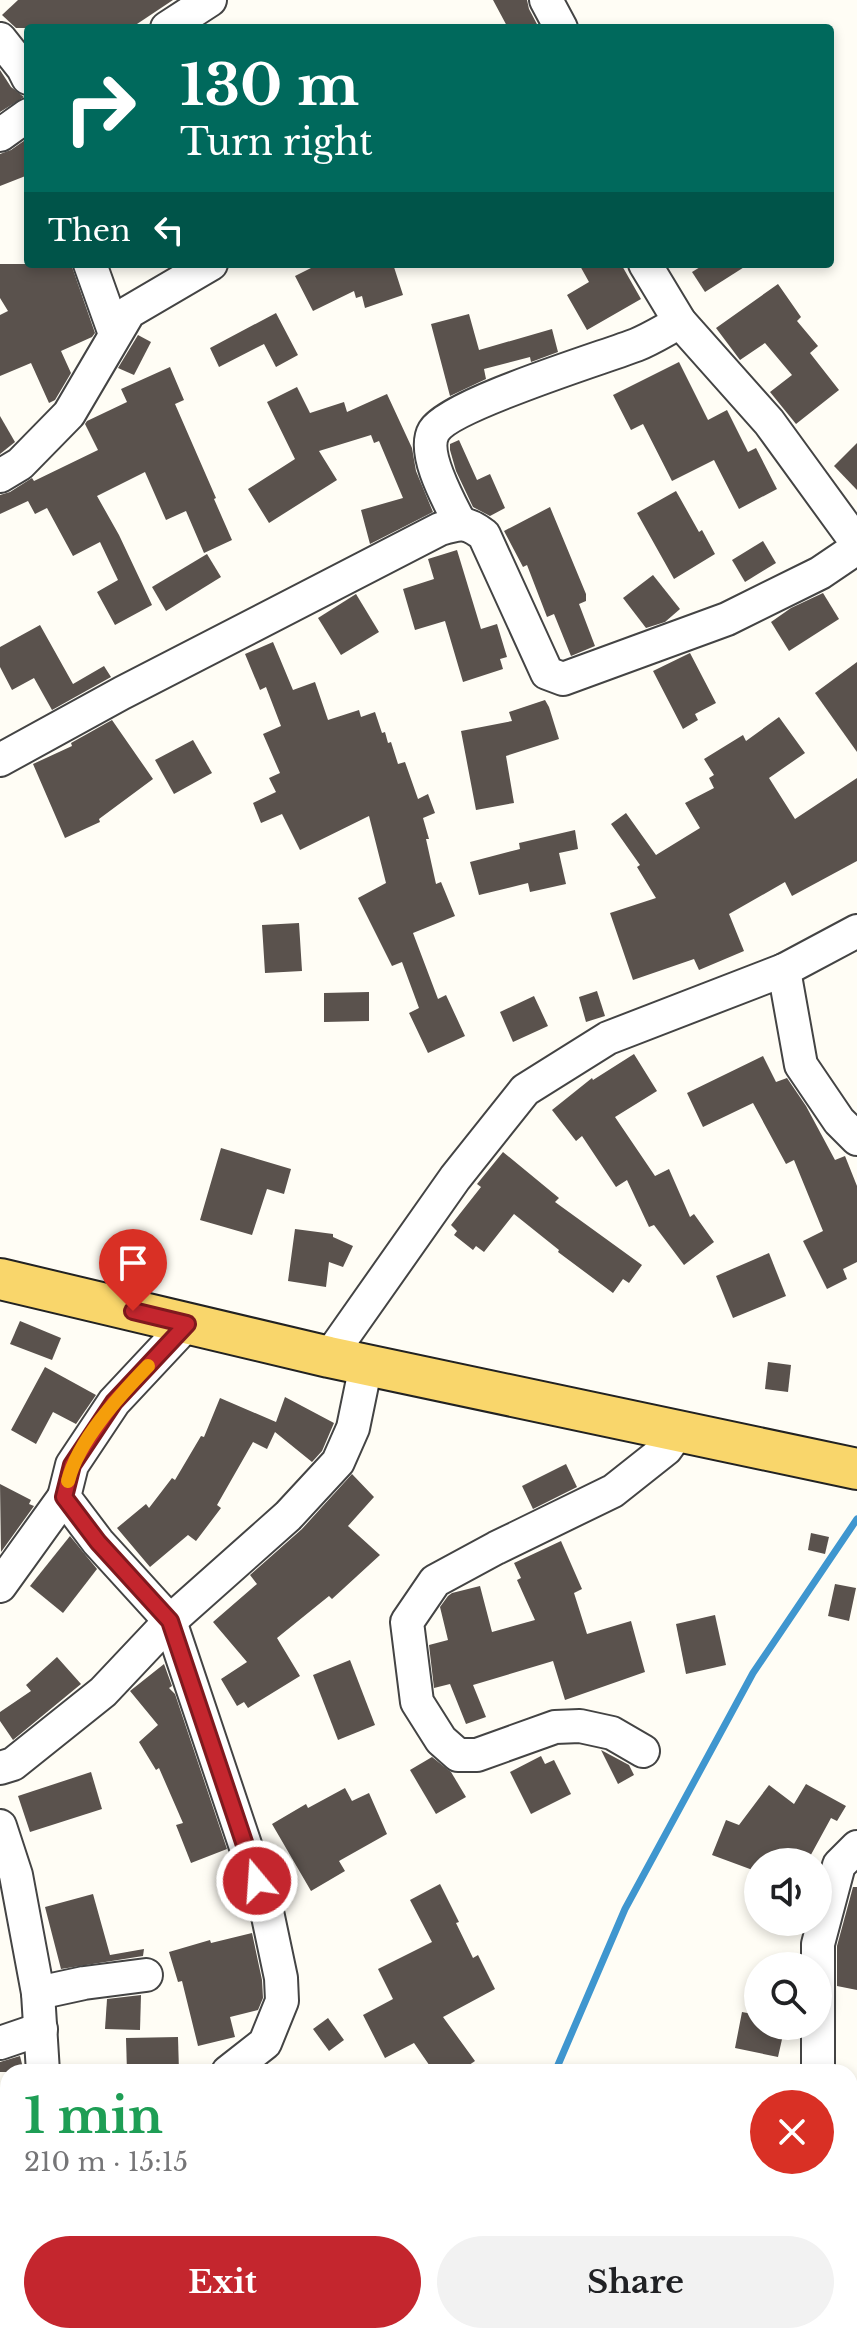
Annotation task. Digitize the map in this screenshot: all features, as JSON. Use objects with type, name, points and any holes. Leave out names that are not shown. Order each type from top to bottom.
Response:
[{"type":"main road","points":[[0,1279],[348,1361],[857,1469]]},
{"type":"street","points":[[173,24],[210,0]]},
{"type":"street","points":[[546,0],[559,24]]},
{"type":"street","points":[[0,39],[24,70]]},
{"type":"street","points":[[0,135],[24,118]]},
{"type":"street","points":[[91,268],[115,334]]},
{"type":"street","points":[[0,476],[20,464],[69,414],[129,312],[204,268]]},
{"type":"street","points":[[3,747],[440,529],[460,523],[473,526],[484,535],[547,673],[563,679],[727,619],[820,573],[857,545],[769,422],[680,322],[647,268]]},
{"type":"street","points":[[460,523],[435,470],[432,443],[434,432],[449,416],[639,344],[680,322]]},
{"type":"street","points":[[0,1768],[13,1764],[103,1692],[170,1621],[288,1516],[338,1462],[353,1428],[348,1361],[455,1178],[525,1090],[608,1038],[784,970],[857,931]]},
{"type":"street","points":[[784,970],[801,1065],[839,1121],[857,1139]]},
{"type":"street","points":[[0,1586],[64,1497],[72,1465],[114,1402],[187,1324]]},
{"type":"street","points":[[643,1751],[612,1733],[580,1726],[555,1727],[477,1755],[458,1755],[441,1740],[417,1702],[407,1622],[435,1581],[613,1491],[666,1449],[679,1431]]},
{"type":"street","points":[[64,1497],[98,1542],[170,1621],[266,1907],[281,1978],[282,2001],[268,2058]]},
{"type":"street","points":[[0,1826],[16,1875],[38,1993],[43,2064]]},
{"type":"street","points":[[818,2064],[818,1944],[839,1865],[857,1847]]},
{"type":"street","points":[[38,1993],[146,1975]]},
{"type":"street","points":[[0,2043],[41,2029]]},
{"type":"building","points":[[18,0],[173,0],[137,24],[24,24],[24,28],[16,28],[2,15]]},
{"type":"building","points":[[493,0],[527,0],[537,24],[506,24]]},
{"type":"building","points":[[0,70],[11,87],[24,97],[0,112]]},
{"type":"building","points":[[24,141],[24,177],[0,186],[0,154]]},
{"type":"building","points":[[0,264],[24,264],[24,268],[72,268],[95,333],[61,351],[71,373],[55,400],[49,403],[31,363],[0,376],[0,315],[8,311],[0,298]]},
{"type":"building","points":[[311,268],[394,268],[403,295],[365,308],[362,296],[356,298],[354,291],[313,311],[295,276]]},
{"type":"building","points":[[581,268],[623,268],[641,299],[587,330],[567,295],[589,282]]},
{"type":"building","points":[[698,268],[743,268],[705,292],[692,272]]},
{"type":"building","points":[[778,284],[801,317],[797,321],[818,346],[810,353],[839,390],[796,424],[770,392],[792,375],[765,343],[740,360],[716,328]]},
{"type":"building","points":[[276,313],[298,355],[276,367],[264,344],[219,367],[210,348]]},
{"type":"building","points":[[469,314],[479,350],[552,329],[558,352],[531,362],[530,357],[484,369],[486,379],[450,396],[431,324]]},
{"type":"building","points":[[138,335],[151,342],[134,375],[118,368]]},
{"type":"building","points":[[679,362],[708,420],[727,410],[748,452],[756,448],[777,489],[739,509],[714,460],[672,481],[643,424],[631,430],[613,395]]},
{"type":"building","points":[[170,367],[184,400],[175,404],[232,540],[204,553],[186,511],[166,520],[145,472],[97,496],[152,605],[115,625],[97,592],[118,580],[100,542],[73,556],[47,508],[35,514],[28,501],[0,514],[0,495],[98,450],[85,424],[87,421],[127,402],[121,389]]},
{"type":"building","points":[[297,387],[310,413],[344,402],[347,412],[387,394],[412,448],[416,471],[433,512],[370,544],[361,510],[403,498],[379,441],[374,443],[371,435],[319,451],[337,480],[269,523],[248,489],[295,459],[267,402]]},
{"type":"building","points":[[0,416],[15,442],[0,454]]},
{"type":"building","points":[[459,440],[477,480],[490,474],[505,508],[490,516],[473,507],[450,450],[450,444]]},
{"type":"building","points":[[857,443],[857,490],[834,466]]},
{"type":"building","points":[[676,491],[715,554],[674,579],[637,513]]},
{"type":"building","points":[[550,507],[586,594],[586,601],[579,604],[595,646],[571,656],[554,614],[547,617],[527,565],[523,567],[504,531]]},
{"type":"building","points":[[763,541],[776,563],[745,582],[732,560]]},
{"type":"building","points":[[457,550],[481,629],[497,624],[507,657],[500,659],[503,669],[463,682],[445,621],[415,630],[403,589],[434,579],[428,559]]},
{"type":"building","points":[[207,554],[221,577],[166,611],[152,587]]},
{"type":"building","points":[[653,575],[680,609],[665,622],[646,628],[623,598]]},
{"type":"building","points":[[823,593],[839,619],[789,651],[771,622],[791,608]]},
{"type":"building","points":[[356,594],[379,632],[341,655],[318,618]]},
{"type":"building","points":[[40,625],[73,684],[104,666],[111,677],[52,710],[34,678],[12,690],[0,667],[0,647]]},
{"type":"building","points":[[273,642],[293,690],[315,682],[328,720],[359,710],[361,717],[375,712],[382,733],[385,732],[388,743],[391,742],[398,764],[405,762],[418,799],[428,794],[435,813],[423,818],[429,839],[426,839],[436,884],[441,882],[455,916],[413,933],[438,999],[446,995],[465,1036],[428,1053],[409,1013],[419,1008],[402,962],[392,966],[358,898],[386,883],[369,816],[300,850],[282,814],[261,823],[253,803],[276,792],[269,778],[280,773],[263,734],[281,726],[266,687],[260,690],[245,654]]},
{"type":"building","points":[[690,653],[716,703],[695,714],[698,720],[683,729],[653,671]]},
{"type":"building","points":[[857,662],[857,752],[815,693]]},
{"type":"building","points":[[545,700],[559,739],[506,756],[514,803],[476,810],[461,731],[512,721],[509,712]]},
{"type":"building","points":[[779,717],[805,753],[769,778],[795,819],[857,778],[857,861],[792,896],[785,882],[729,914],[744,951],[699,970],[694,959],[633,980],[610,913],[656,898],[637,867],[640,865],[611,824],[626,813],[656,855],[700,828],[685,803],[714,788],[709,778],[714,775],[704,759],[743,735],[746,741]]},
{"type":"building","points":[[112,720],[153,779],[99,819],[100,822],[65,838],[33,764],[72,746],[71,743]]},
{"type":"building","points":[[193,740],[212,773],[174,794],[155,760]]},
{"type":"building","points":[[575,830],[578,849],[559,853],[566,884],[530,892],[528,883],[479,895],[470,862],[520,849],[519,843]]},
{"type":"building","points":[[299,923],[302,971],[265,973],[262,925]]},
{"type":"building","points":[[597,991],[605,1016],[586,1022],[579,997]]},
{"type":"building","points":[[369,992],[369,1021],[324,1022],[324,993]]},
{"type":"building","points":[[534,996],[548,1026],[513,1042],[500,1012]]},
{"type":"building","points":[[634,1054],[657,1091],[615,1117],[655,1176],[669,1169],[690,1217],[694,1214],[714,1242],[684,1265],[654,1225],[649,1227],[627,1180],[616,1187],[582,1136],[576,1141],[552,1110],[592,1078]]},
{"type":"building","points":[[763,1056],[776,1082],[787,1078],[835,1160],[845,1156],[857,1186],[857,1262],[843,1269],[847,1279],[827,1289],[803,1241],[823,1231],[794,1160],[786,1164],[753,1103],[703,1127],[687,1093]]},
{"type":"building","points":[[221,1148],[291,1169],[284,1194],[267,1189],[252,1235],[200,1220]]},
{"type":"building","points":[[503,1152],[559,1198],[555,1202],[642,1265],[629,1283],[623,1279],[613,1293],[514,1214],[484,1252],[476,1246],[473,1250],[454,1235],[457,1231],[451,1225],[481,1187],[477,1184]]},
{"type":"building","points":[[295,1229],[333,1234],[333,1237],[353,1246],[343,1267],[329,1262],[326,1287],[288,1281]]},
{"type":"building","points":[[769,1253],[786,1296],[733,1318],[716,1276]]},
{"type":"building","points":[[20,1321],[61,1338],[52,1360],[10,1344]]},
{"type":"building","points":[[768,1362],[791,1365],[788,1392],[765,1389]]},
{"type":"building","points":[[45,1367],[96,1395],[76,1424],[53,1412],[36,1444],[11,1430]]},
{"type":"building","points":[[285,1397],[334,1423],[322,1451],[312,1462],[275,1432],[267,1449],[253,1442],[217,1505],[221,1508],[196,1541],[188,1535],[150,1567],[117,1528],[146,1504],[149,1508],[172,1478],[175,1480],[201,1436],[204,1437],[220,1398],[276,1422]]},
{"type":"building","points":[[566,1464],[577,1487],[533,1509],[522,1486]]},
{"type":"building","points":[[352,1474],[374,1497],[348,1526],[380,1555],[332,1599],[329,1596],[277,1638],[300,1676],[248,1708],[244,1702],[237,1706],[221,1679],[247,1662],[213,1622],[257,1584],[250,1575],[302,1529]]},
{"type":"building","points":[[0,1484],[31,1500],[29,1504],[34,1506],[1,1552]]},
{"type":"building","points":[[811,1533],[829,1537],[825,1554],[808,1550]]},
{"type":"building","points":[[70,1536],[97,1569],[63,1613],[30,1586]]},
{"type":"building","points":[[561,1541],[582,1589],[574,1593],[587,1634],[631,1621],[645,1672],[565,1700],[553,1661],[473,1685],[486,1717],[466,1724],[450,1684],[434,1688],[429,1645],[448,1640],[440,1607],[452,1593],[480,1586],[492,1632],[535,1620],[517,1580],[521,1578],[514,1563]]},
{"type":"building","points":[[835,1584],[856,1588],[849,1621],[828,1616]]},
{"type":"building","points":[[715,1615],[726,1665],[686,1674],[676,1624]]},
{"type":"building","points":[[57,1657],[81,1684],[13,1740],[0,1721],[0,1712],[31,1691],[26,1685]]},
{"type":"building","points":[[350,1660],[375,1725],[338,1740],[313,1675]]},
{"type":"building","points":[[164,1664],[172,1686],[169,1688],[175,1694],[227,1849],[191,1863],[176,1825],[183,1823],[159,1768],[156,1770],[139,1742],[158,1725],[130,1691]]},
{"type":"building","points":[[601,1750],[629,1765],[634,1775],[618,1784]]},
{"type":"building","points":[[541,1756],[545,1764],[554,1760],[571,1794],[531,1814],[510,1772]]},
{"type":"building","points":[[432,1757],[451,1772],[466,1797],[436,1814],[410,1770]]},
{"type":"building","points":[[91,1772],[102,1809],[30,1832],[18,1796]]},
{"type":"building","points":[[806,1784],[846,1806],[837,1821],[831,1818],[815,1848],[744,1848],[744,1867],[712,1855],[726,1820],[739,1825],[769,1785],[794,1804]]},
{"type":"building","points":[[345,1788],[352,1801],[369,1793],[387,1834],[339,1861],[345,1871],[311,1891],[272,1824],[306,1804],[308,1808]]},
{"type":"building","points":[[440,1884],[473,1958],[478,1955],[495,1989],[443,2017],[475,2061],[471,2064],[428,2064],[414,2043],[385,2058],[363,2015],[393,1999],[378,1969],[432,1942],[410,1900]]},
{"type":"building","points":[[853,1887],[857,1887],[857,1990],[837,1986],[837,1946]]},
{"type":"building","points":[[93,1894],[110,1955],[144,1949],[143,1956],[61,1969],[45,1907]]},
{"type":"building","points":[[252,1933],[262,1980],[263,1998],[258,2010],[230,2017],[235,2037],[198,2046],[182,1981],[178,1982],[169,1952],[210,1940],[211,1943]]},
{"type":"building","points":[[141,1995],[140,2030],[105,2029],[107,1999]]},
{"type":"building","points":[[742,2012],[744,2040],[782,2040],[778,2057],[735,2048]]},
{"type":"building","points":[[328,2018],[344,2040],[329,2051],[313,2029]]},
{"type":"building","points":[[178,2037],[179,2064],[127,2064],[126,2038]]},
{"type":"building","points":[[20,2056],[22,2064],[0,2064]]},
{"type":"waterway","points":[[558,2064],[625,1909],[753,1673],[857,1519]]},
{"type":"slow traffic","points":[[68,1481],[72,1465],[114,1402],[148,1366]]},
{"type":"route","points":[[133,1311],[187,1324],[114,1402],[72,1465],[64,1497],[98,1542],[170,1621],[257,1881]]}]
